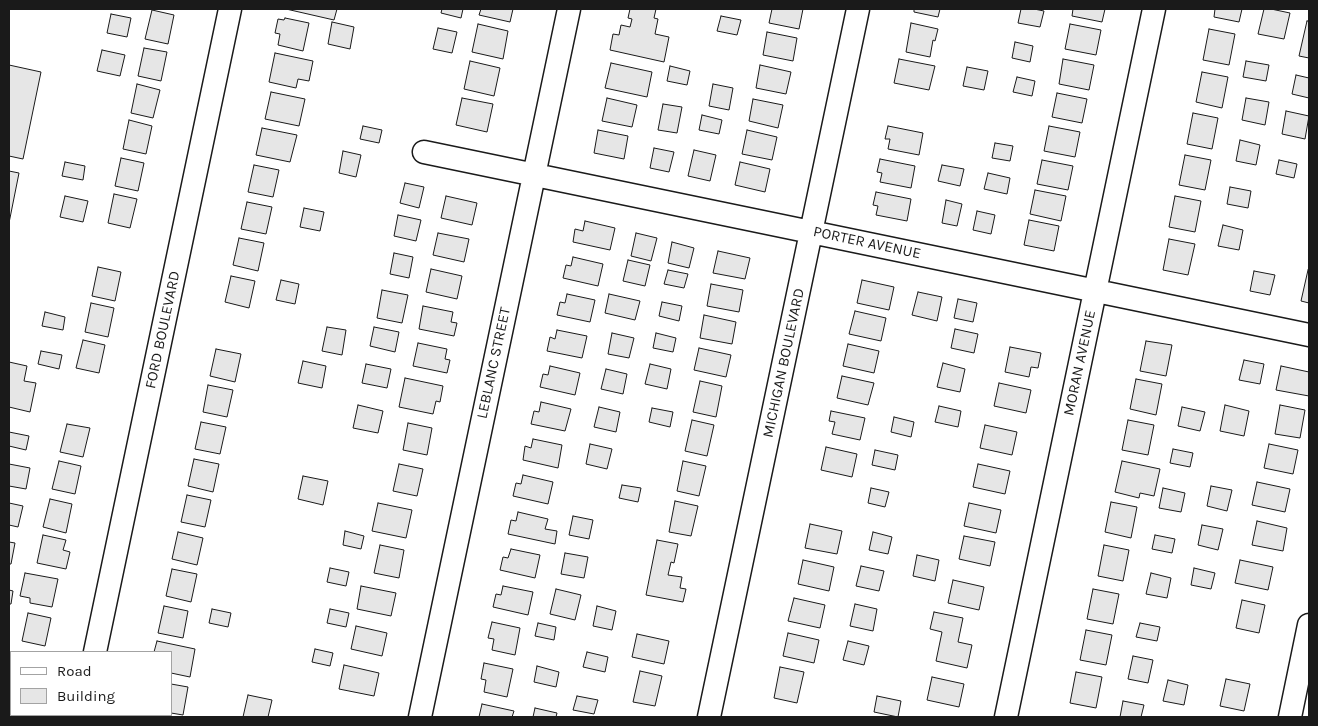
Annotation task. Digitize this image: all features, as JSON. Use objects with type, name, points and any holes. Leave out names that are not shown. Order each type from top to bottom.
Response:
[{"type":"street","name":"FORD BOULEVARD","points":[[96,651],[230,9]]},
{"type":"street","name":"LEBLANC STREET","points":[[420,717],[569,9]]},
{"type":"street","name":"MICHIGAN BOULEVARD","points":[[710,717],[858,9]]},
{"type":"street","name":"MORAN AVENUE","points":[[1006,717],[1154,9]]},
{"type":"street","name":"PORTER AVENUE","points":[[424,152],[1309,335]]},
{"type":"street","points":[[1290,717],[1309,625]]},
{"type":"building","points":[[286,9],[337,9],[334,20]]},
{"type":"building","points":[[442,9],[463,9],[461,18],[441,13]]},
{"type":"building","points":[[481,9],[513,9],[510,22],[479,15]]},
{"type":"building","points":[[630,9],[656,9],[654,18],[658,19],[655,34],[669,37],[664,62],[610,50],[613,34],[619,35],[621,25],[630,27],[632,19],[628,18]]},
{"type":"building","points":[[772,9],[803,9],[799,29],[769,23]]},
{"type":"building","points":[[914,9],[940,9],[938,17],[914,12]]},
{"type":"building","points":[[1021,9],[1044,11],[1040,27],[1018,23]]},
{"type":"building","points":[[1073,9],[1105,9],[1102,22],[1072,16]]},
{"type":"building","points":[[1215,9],[1242,9],[1239,22],[1214,17]]},
{"type":"building","points":[[1264,9],[1290,13],[1284,39],[1258,34]]},
{"type":"building","points":[[152,10],[174,15],[168,44],[145,39]]},
{"type":"building","points":[[111,14],[131,18],[127,37],[107,33]]},
{"type":"building","points":[[721,16],[741,20],[737,35],[717,31]]},
{"type":"building","points":[[285,18],[309,23],[303,51],[278,45],[280,34],[275,33],[278,19],[284,20]]},
{"type":"building","points":[[1307,21],[1309,21],[1309,58],[1299,56]]},
{"type":"building","points":[[332,22],[354,27],[350,49],[328,44]]},
{"type":"building","points":[[911,23],[938,29],[935,41],[933,40],[930,57],[906,52]]},
{"type":"building","points":[[478,24],[508,31],[503,59],[472,52]]},
{"type":"building","points":[[1070,24],[1101,30],[1096,55],[1065,49]]},
{"type":"building","points":[[438,28],[457,32],[452,53],[433,49]]},
{"type":"building","points":[[1209,29],[1235,34],[1229,65],[1203,60]]},
{"type":"building","points":[[767,32],[797,38],[793,61],[763,55]]},
{"type":"building","points":[[1015,42],[1033,46],[1030,62],[1012,58]]},
{"type":"building","points":[[144,48],[167,52],[161,81],[138,76]]},
{"type":"building","points":[[102,50],[125,55],[120,76],[97,71]]},
{"type":"building","points":[[275,53],[313,61],[309,81],[298,79],[296,88],[269,82]]},
{"type":"building","points":[[899,59],[935,66],[929,90],[894,83]]},
{"type":"building","points":[[1063,59],[1094,65],[1089,90],[1059,84]]},
{"type":"building","points":[[470,61],[500,68],[494,96],[464,89]]},
{"type":"building","points":[[1246,61],[1269,65],[1266,81],[1243,77]]},
{"type":"building","points":[[611,63],[652,72],[647,97],[605,88]]},
{"type":"building","points":[[9,65],[41,72],[23,159],[9,156]]},
{"type":"building","points":[[760,65],[791,72],[786,94],[756,88]]},
{"type":"building","points":[[670,66],[690,71],[687,85],[667,81]]},
{"type":"building","points":[[967,67],[988,71],[984,90],[963,86]]},
{"type":"building","points":[[1202,72],[1228,77],[1222,108],[1196,102]]},
{"type":"building","points":[[1296,75],[1309,78],[1309,98],[1292,94]]},
{"type":"building","points":[[1017,77],[1035,81],[1032,96],[1013,92]]},
{"type":"building","points":[[137,84],[160,90],[153,118],[131,113]]},
{"type":"building","points":[[713,84],[733,88],[729,110],[709,106]]},
{"type":"building","points":[[271,92],[305,99],[299,126],[265,119]]},
{"type":"building","points":[[1057,93],[1087,99],[1082,123],[1052,117]]},
{"type":"building","points":[[462,98],[493,104],[487,132],[456,125]]},
{"type":"building","points":[[607,98],[637,105],[632,127],[602,121]]},
{"type":"building","points":[[1246,98],[1269,102],[1265,125],[1242,120]]},
{"type":"building","points":[[753,99],[783,105],[778,128],[749,121]]},
{"type":"building","points":[[663,104],[682,107],[677,133],[658,130]]},
{"type":"building","points":[[1286,111],[1309,116],[1305,139],[1282,134]]},
{"type":"building","points":[[1193,113],[1218,118],[1212,149],[1187,144]]},
{"type":"building","points":[[702,115],[722,120],[719,134],[699,130]]},
{"type":"building","points":[[129,120],[152,126],[146,154],[123,149]]},
{"type":"building","points":[[363,126],[382,130],[379,143],[360,139]]},
{"type":"building","points":[[888,126],[923,133],[919,155],[888,149],[890,139],[885,139]]},
{"type":"building","points":[[1049,126],[1080,132],[1075,157],[1044,151]]},
{"type":"building","points":[[262,128],[297,135],[290,162],[256,155]]},
{"type":"building","points":[[598,130],[628,136],[624,159],[594,153]]},
{"type":"building","points":[[747,130],[777,137],[772,160],[742,154]]},
{"type":"building","points":[[1240,140],[1260,145],[1256,165],[1236,161]]},
{"type":"building","points":[[995,143],[1013,146],[1010,161],[992,158]]},
{"type":"building","points":[[654,148],[674,152],[669,172],[650,168]]},
{"type":"building","points":[[694,150],[716,155],[710,181],[688,176]]},
{"type":"building","points":[[343,151],[361,155],[356,177],[339,173]]},
{"type":"building","points":[[1185,155],[1211,160],[1205,190],[1179,185]]},
{"type":"building","points":[[121,158],[144,163],[138,191],[115,186]]},
{"type":"building","points":[[880,159],[915,166],[911,188],[880,182],[882,173],[877,172]]},
{"type":"building","points":[[1042,160],[1073,166],[1068,190],[1037,184]]},
{"type":"building","points":[[1279,160],[1297,164],[1294,178],[1276,174]]},
{"type":"building","points":[[65,162],[85,166],[83,180],[62,176]]},
{"type":"building","points":[[740,162],[770,169],[765,192],[735,185]]},
{"type":"building","points":[[254,165],[279,170],[273,197],[248,192]]},
{"type":"building","points":[[942,165],[964,169],[960,186],[938,181]]},
{"type":"building","points":[[9,171],[19,173],[9,223]]},
{"type":"building","points":[[988,173],[1010,178],[1007,194],[984,189]]},
{"type":"building","points":[[405,183],[424,187],[419,208],[400,203]]},
{"type":"building","points":[[1230,187],[1251,191],[1248,208],[1227,204]]},
{"type":"building","points":[[1035,190],[1066,196],[1061,221],[1030,214]]},
{"type":"building","points":[[876,192],[911,199],[907,221],[876,215],[878,206],[873,205]]},
{"type":"building","points":[[114,194],[137,199],[130,228],[108,223]]},
{"type":"building","points":[[65,196],[88,201],[83,222],[60,217]]},
{"type":"building","points":[[446,196],[477,203],[472,225],[441,218]]},
{"type":"building","points":[[1175,196],[1201,201],[1195,232],[1169,227]]},
{"type":"building","points":[[946,200],[962,204],[957,226],[942,223]]},
{"type":"building","points":[[247,202],[272,207],[266,234],[241,229]]},
{"type":"building","points":[[304,208],[324,212],[320,231],[300,227]]},
{"type":"building","points":[[977,211],[995,215],[991,234],[973,230]]},
{"type":"building","points":[[398,215],[421,220],[416,241],[394,236]]},
{"type":"building","points":[[1029,220],[1059,226],[1054,251],[1024,245]]},
{"type":"building","points":[[585,221],[615,228],[610,250],[573,242],[575,229],[583,231]]},
{"type":"building","points":[[1223,225],[1243,230],[1239,250],[1218,246]]},
{"type":"building","points":[[438,233],[469,239],[464,262],[433,255]]},
{"type":"building","points":[[636,233],[657,238],[651,261],[631,256]]},
{"type":"building","points":[[239,238],[264,243],[258,271],[233,265]]},
{"type":"building","points":[[1169,239],[1195,244],[1188,275],[1163,270]]},
{"type":"building","points":[[672,242],[694,248],[689,268],[668,263]]},
{"type":"building","points":[[718,251],[750,258],[745,279],[713,273]]},
{"type":"building","points":[[394,253],[413,257],[409,278],[390,274]]},
{"type":"building","points":[[573,257],[603,264],[598,286],[563,278],[566,265],[571,266]]},
{"type":"building","points":[[628,260],[650,265],[645,286],[623,281]]},
{"type":"building","points":[[98,267],[121,272],[115,301],[92,296]]},
{"type":"building","points":[[431,269],[462,276],[457,299],[426,292]]},
{"type":"building","points":[[668,270],[688,274],[684,288],[664,284]]},
{"type":"building","points":[[1254,271],[1275,275],[1270,295],[1250,291]]},
{"type":"building","points":[[1309,271],[1309,303],[1301,301]]},
{"type":"building","points":[[231,276],[255,281],[249,308],[225,302]]},
{"type":"building","points":[[281,280],[299,284],[295,304],[276,300]]},
{"type":"building","points":[[862,280],[894,287],[889,310],[857,303]]},
{"type":"building","points":[[711,284],[743,290],[739,312],[707,306]]},
{"type":"building","points":[[382,290],[408,295],[402,323],[377,318]]},
{"type":"building","points":[[918,292],[942,297],[937,321],[912,315]]},
{"type":"building","points":[[567,294],[595,300],[590,322],[557,315],[560,302],[565,303]]},
{"type":"building","points":[[609,294],[640,301],[635,320],[605,313]]},
{"type":"building","points":[[958,299],[977,303],[973,322],[954,318]]},
{"type":"building","points":[[662,302],[682,306],[679,321],[659,316]]},
{"type":"building","points":[[91,303],[114,308],[108,337],[85,332]]},
{"type":"building","points":[[423,306],[453,312],[451,322],[457,323],[454,336],[419,329]]},
{"type":"building","points":[[855,311],[886,318],[881,341],[849,334]]},
{"type":"building","points":[[45,312],[65,317],[63,330],[42,326]]},
{"type":"building","points":[[704,315],[736,322],[732,344],[700,338]]},
{"type":"building","points":[[327,327],[346,330],[342,355],[322,351]]},
{"type":"building","points":[[374,327],[399,332],[395,352],[370,346]]},
{"type":"building","points":[[955,329],[978,334],[974,353],[951,348]]},
{"type":"building","points":[[557,330],[587,336],[582,358],[547,351],[550,337],[555,339]]},
{"type":"building","points":[[612,333],[634,338],[629,358],[608,354]]},
{"type":"building","points":[[656,333],[676,338],[673,352],[653,348]]},
{"type":"building","points":[[83,340],[105,345],[99,373],[76,368]]},
{"type":"building","points":[[1146,341],[1172,345],[1166,376],[1140,371]]},
{"type":"building","points":[[418,343],[447,349],[445,359],[450,360],[447,373],[413,366]]},
{"type":"building","points":[[848,344],[879,351],[874,373],[843,366]]},
{"type":"building","points":[[1010,347],[1041,353],[1038,368],[1031,367],[1029,377],[1005,372]]},
{"type":"building","points":[[699,348],[731,355],[726,377],[694,370]]},
{"type":"building","points":[[216,349],[241,354],[235,382],[210,376]]},
{"type":"building","points":[[41,351],[62,355],[59,369],[38,364]]},
{"type":"building","points":[[1244,360],[1264,364],[1260,384],[1239,380]]},
{"type":"building","points":[[303,361],[326,366],[322,388],[298,383]]},
{"type":"building","points":[[9,362],[27,366],[24,381],[36,383],[30,412],[9,407]]},
{"type":"building","points":[[943,363],[965,369],[960,392],[937,387]]},
{"type":"building","points":[[366,364],[391,369],[387,388],[362,383]]},
{"type":"building","points":[[650,364],[671,369],[667,389],[645,384]]},
{"type":"building","points":[[550,366],[580,373],[575,395],[540,387],[543,374],[548,375]]},
{"type":"building","points":[[1281,366],[1309,372],[1309,396],[1276,390]]},
{"type":"building","points":[[606,369],[627,374],[623,394],[601,389]]},
{"type":"building","points":[[842,376],[874,383],[868,405],[837,398]]},
{"type":"building","points":[[405,378],[443,386],[440,402],[436,401],[433,414],[399,407]]},
{"type":"building","points":[[1136,379],[1162,384],[1156,415],[1130,409]]},
{"type":"building","points":[[700,381],[722,386],[716,417],[693,412]]},
{"type":"building","points":[[999,383],[1031,390],[1026,413],[994,406]]},
{"type":"building","points":[[208,385],[233,390],[227,417],[203,412]]},
{"type":"building","points":[[541,402],[571,409],[565,431],[531,424],[534,411],[539,412]]},
{"type":"building","points":[[358,405],[383,411],[378,433],[353,428]]},
{"type":"building","points":[[1225,405],[1249,411],[1244,436],[1220,431]]},
{"type":"building","points":[[1280,405],[1305,410],[1300,438],[1275,434]]},
{"type":"building","points":[[939,406],[961,411],[958,427],[935,422]]},
{"type":"building","points":[[599,407],[620,412],[616,432],[594,427]]},
{"type":"building","points":[[1182,407],[1205,412],[1200,431],[1178,426]]},
{"type":"building","points":[[652,408],[673,412],[670,427],[649,422]]},
{"type":"building","points":[[831,411],[865,418],[860,440],[832,434],[835,422],[829,421]]},
{"type":"building","points":[[894,417],[914,422],[911,437],[891,432]]},
{"type":"building","points":[[692,420],[714,425],[707,456],[685,451]]},
{"type":"building","points":[[1128,420],[1154,425],[1148,455],[1122,450]]},
{"type":"building","points":[[201,422],[226,427],[220,454],[195,449]]},
{"type":"building","points":[[408,423],[432,428],[427,455],[403,450]]},
{"type":"building","points":[[67,424],[90,428],[83,457],[60,452]]},
{"type":"building","points":[[985,425],[1017,432],[1012,455],[980,448]]},
{"type":"building","points":[[9,432],[29,436],[26,450],[9,446]]},
{"type":"building","points":[[533,439],[562,445],[558,468],[523,460],[525,446],[531,448]]},
{"type":"building","points":[[590,444],[612,449],[607,469],[586,464]]},
{"type":"building","points":[[1269,444],[1298,450],[1293,474],[1264,468]]},
{"type":"building","points":[[826,447],[857,454],[852,477],[821,470]]},
{"type":"building","points":[[1173,449],[1193,453],[1190,467],[1170,463]]},
{"type":"building","points":[[875,450],[898,455],[895,470],[872,465]]},
{"type":"building","points":[[194,459],[219,464],[213,492],[188,486]]},
{"type":"building","points":[[59,461],[81,466],[75,494],[52,489]]},
{"type":"building","points":[[683,461],[706,466],[699,496],[677,491]]},
{"type":"building","points":[[1122,461],[1160,469],[1154,496],[1140,493],[1139,498],[1115,492]]},
{"type":"building","points":[[9,464],[30,468],[26,489],[9,486]]},
{"type":"building","points":[[399,464],[423,469],[417,496],[393,491]]},
{"type":"building","points":[[978,464],[1010,471],[1005,494],[973,487]]},
{"type":"building","points":[[523,475],[553,482],[548,504],[513,496],[516,483],[521,484]]},
{"type":"building","points":[[303,476],[328,481],[323,505],[298,499]]},
{"type":"building","points":[[1257,482],[1290,489],[1285,512],[1252,505]]},
{"type":"building","points":[[622,485],[641,488],[638,502],[619,498]]},
{"type":"building","points":[[1211,486],[1232,490],[1227,511],[1207,506]]},
{"type":"building","points":[[871,488],[889,492],[885,507],[868,503]]},
{"type":"building","points":[[1163,488],[1185,493],[1181,512],[1159,508]]},
{"type":"building","points":[[187,495],[211,500],[205,527],[181,522]]},
{"type":"building","points":[[50,499],[72,504],[66,533],[43,527]]},
{"type":"building","points":[[675,501],[698,506],[691,536],[669,532]]},
{"type":"building","points":[[1111,502],[1137,507],[1131,538],[1105,532]]},
{"type":"building","points":[[9,503],[23,506],[18,527],[9,525]]},
{"type":"building","points":[[378,503],[412,510],[406,538],[372,531]]},
{"type":"building","points":[[969,503],[1001,510],[996,533],[964,526]]},
{"type":"building","points":[[518,512],[548,519],[545,529],[557,531],[555,544],[508,534],[511,520],[516,521]]},
{"type":"building","points":[[573,516],[593,520],[589,539],[569,535]]},
{"type":"building","points":[[1257,521],[1287,528],[1283,551],[1252,545]]},
{"type":"building","points":[[810,524],[842,531],[837,554],[805,548]]},
{"type":"building","points":[[1202,525],[1223,529],[1218,550],[1198,545]]},
{"type":"building","points":[[345,531],[364,536],[361,549],[343,545]]},
{"type":"building","points":[[178,532],[203,538],[197,565],[172,559]]},
{"type":"building","points":[[873,532],[892,537],[888,554],[869,550]]},
{"type":"building","points":[[43,535],[66,540],[63,550],[70,552],[66,569],[37,563]]},
{"type":"building","points":[[1155,535],[1175,539],[1172,553],[1152,549]]},
{"type":"building","points":[[964,536],[995,542],[990,566],[959,559]]},
{"type":"building","points":[[657,540],[678,544],[674,563],[671,562],[668,575],[682,577],[680,588],[686,589],[683,602],[646,595]]},
{"type":"building","points":[[9,542],[15,543],[11,564],[9,564]]},
{"type":"building","points":[[380,545],[404,550],[399,578],[374,573]]},
{"type":"building","points":[[1104,545],[1129,550],[1123,581],[1098,576]]},
{"type":"building","points":[[511,549],[540,555],[535,578],[500,570],[503,557],[508,558]]},
{"type":"building","points":[[565,553],[588,557],[584,578],[561,574]]},
{"type":"building","points":[[917,555],[939,560],[935,581],[913,576]]},
{"type":"building","points":[[803,560],[834,567],[829,591],[798,584]]},
{"type":"building","points":[[1240,560],[1273,567],[1268,590],[1235,583]]},
{"type":"building","points":[[861,566],[884,571],[879,591],[856,586]]},
{"type":"building","points":[[330,568],[349,572],[346,586],[327,582]]},
{"type":"building","points":[[1194,568],[1215,573],[1211,589],[1191,585]]},
{"type":"building","points":[[172,569],[197,574],[191,602],[166,596]]},
{"type":"building","points":[[25,573],[58,579],[52,607],[30,603],[30,598],[20,596]]},
{"type":"building","points":[[1151,573],[1171,578],[1167,598],[1146,594]]},
{"type":"building","points":[[953,580],[984,587],[979,610],[948,603]]},
{"type":"building","points":[[361,586],[396,593],[391,616],[357,609]]},
{"type":"building","points":[[503,586],[533,592],[528,615],[493,607],[496,594],[501,595]]},
{"type":"building","points":[[556,589],[581,595],[575,620],[550,614]]},
{"type":"building","points":[[1093,589],[1119,594],[1113,624],[1087,619]]},
{"type":"building","points":[[9,590],[13,591],[11,604],[9,604]]},
{"type":"building","points":[[794,598],[825,605],[820,628],[788,621]]},
{"type":"building","points":[[1242,600],[1265,605],[1259,633],[1236,628]]},
{"type":"building","points":[[855,604],[877,609],[873,631],[850,626]]},
{"type":"building","points":[[164,606],[188,611],[183,638],[158,633]]},
{"type":"building","points":[[597,606],[616,611],[612,630],[593,626]]},
{"type":"building","points":[[212,609],[231,613],[228,627],[209,623]]},
{"type":"building","points":[[330,609],[349,613],[346,627],[327,623]]},
{"type":"building","points":[[934,612],[963,618],[958,642],[972,645],[967,668],[936,661],[942,632],[930,629]]},
{"type":"building","points":[[28,613],[51,618],[45,646],[22,641]]},
{"type":"building","points":[[492,622],[520,628],[515,655],[492,650],[494,639],[488,638]]},
{"type":"building","points":[[538,623],[556,627],[554,640],[535,636]]},
{"type":"building","points":[[1140,623],[1160,627],[1157,641],[1136,637]]},
{"type":"building","points":[[356,626],[387,633],[382,656],[351,649]]},
{"type":"building","points":[[1086,630],[1112,635],[1106,665],[1080,660]]},
{"type":"building","points":[[788,633],[819,640],[814,663],[783,656]]},
{"type":"building","points":[[637,634],[669,641],[664,664],[632,657]]},
{"type":"building","points":[[157,641],[195,649],[190,677],[172,673],[172,651],[154,651]]},
{"type":"building","points":[[848,641],[869,646],[864,665],[843,660]]},
{"type":"building","points":[[315,649],[333,653],[330,666],[312,662]]},
{"type":"building","points":[[587,652],[608,657],[605,672],[583,667]]},
{"type":"building","points":[[1133,656],[1153,660],[1148,683],[1128,679]]},
{"type":"building","points":[[484,663],[513,669],[507,697],[484,692],[486,680],[481,679]]},
{"type":"building","points":[[344,665],[379,673],[374,696],[339,689]]},
{"type":"building","points":[[537,666],[559,672],[556,687],[534,682]]},
{"type":"building","points":[[780,667],[804,672],[797,703],[774,698]]},
{"type":"building","points":[[640,671],[662,676],[655,706],[633,702]]},
{"type":"building","points":[[1076,672],[1102,677],[1096,708],[1070,703]]},
{"type":"building","points":[[932,677],[964,684],[959,707],[927,700]]},
{"type":"building","points":[[1226,679],[1250,684],[1244,711],[1220,706]]},
{"type":"building","points":[[1168,680],[1188,685],[1184,705],[1163,701]]},
{"type":"building","points":[[172,684],[188,687],[183,715],[172,713]]},
{"type":"building","points":[[248,695],[272,700],[268,717],[243,717]]},
{"type":"building","points":[[577,696],[598,700],[594,714],[573,710]]},
{"type":"building","points":[[877,696],[901,701],[898,717],[874,712]]},
{"type":"building","points":[[1123,701],[1144,705],[1141,717],[1120,717]]},
{"type":"building","points":[[482,704],[514,711],[512,717],[479,717]]},
{"type":"building","points":[[535,708],[557,713],[556,717],[533,717]]}]
